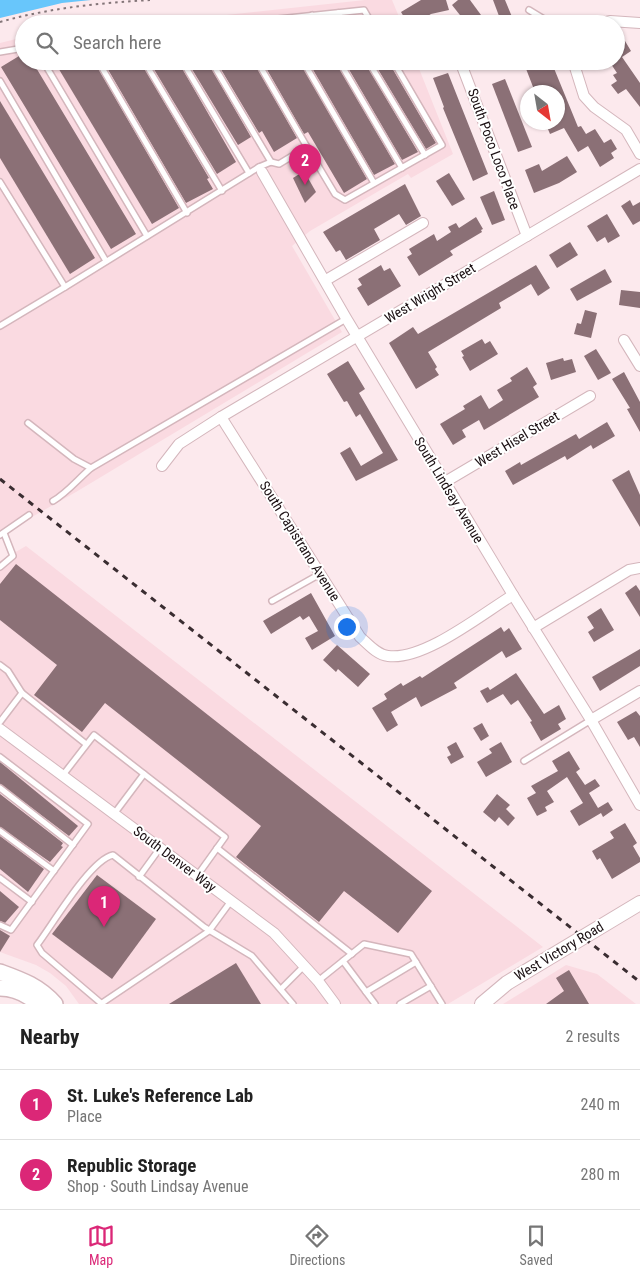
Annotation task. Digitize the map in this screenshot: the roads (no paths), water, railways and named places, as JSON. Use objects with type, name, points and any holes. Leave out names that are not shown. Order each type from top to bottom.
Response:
[{"type":"main road","points":[[0,972],[44,991],[55,1004]]},
{"type":"main road","points":[[0,988],[8,988],[23,993],[38,1004]]},
{"type":"street","points":[[625,22],[640,23]]},
{"type":"street","name":"South Poco Loco Place","points":[[463,70],[527,236]]},
{"type":"street","points":[[575,70],[584,96],[590,104],[626,130],[640,154]]},
{"type":"street","name":"West Wright Street","points":[[162,466],[179,444],[221,417],[640,169]]},
{"type":"street","name":"South Lindsay Avenue","points":[[260,170],[326,280],[357,337],[640,805]]},
{"type":"street","points":[[326,280],[422,223]]},
{"type":"street","points":[[624,340],[640,366]]},
{"type":"street","name":"West Hisel Street","points":[[445,482],[590,396]]},
{"type":"street","name":"South Capistrano Avenue","points":[[221,417],[360,637],[373,650],[387,656],[406,656],[423,651],[513,595]]},
{"type":"street","points":[[533,628],[629,570],[640,568]]},
{"type":"street","points":[[590,720],[640,691]]},
{"type":"street","name":"South Denver Way","points":[[0,729],[274,933],[318,981],[335,1004]]},
{"type":"street","name":"West Victory Road","points":[[482,1004],[506,983],[640,902]]},
{"type":"lane","points":[[321,15],[364,10],[367,15]]},
{"type":"lane","points":[[529,10],[537,15]]},
{"type":"lane","points":[[0,52],[15,50]]},
{"type":"lane","points":[[48,70],[147,236]]},
{"type":"lane","points":[[103,70],[187,212]]},
{"type":"lane","points":[[149,70],[222,191]]},
{"type":"lane","points":[[187,70],[249,173]]},
{"type":"lane","points":[[215,70],[271,162],[279,164],[307,147]]},
{"type":"lane","points":[[262,70],[335,194],[345,200],[442,145],[398,70]]},
{"type":"lane","points":[[308,70],[374,183]]},
{"type":"lane","points":[[344,70],[402,168]]},
{"type":"lane","points":[[373,70],[425,155]]},
{"type":"lane","points":[[0,81],[106,261]]},
{"type":"lane","points":[[0,326],[249,173],[260,170],[271,162]]},
{"type":"lane","points":[[0,182],[65,287]]},
{"type":"lane","points":[[53,501],[64,495],[68,488],[91,468],[346,318]]},
{"type":"lane","points":[[28,423],[74,459],[91,468]]},
{"type":"lane","points":[[0,567],[13,556],[2,534],[29,515]]},
{"type":"lane","points":[[272,601],[320,574]]},
{"type":"lane","points":[[0,665],[8,671],[22,693],[86,744]]},
{"type":"lane","points":[[0,722],[22,693]]},
{"type":"lane","points":[[524,761],[590,720]]},
{"type":"lane","points":[[62,776],[94,735],[225,837],[197,876]]},
{"type":"lane","points":[[0,757],[88,824],[11,930],[0,925]]},
{"type":"lane","points":[[114,814],[144,774]]},
{"type":"lane","points":[[0,788],[73,845]]},
{"type":"lane","points":[[0,831],[54,871]]},
{"type":"lane","points":[[139,877],[160,848]]},
{"type":"lane","points":[[217,848],[352,954]]},
{"type":"lane","points":[[231,900],[209,931],[102,1004],[42,953],[37,945],[90,871],[105,857],[113,855],[209,931],[252,956],[293,1004]]},
{"type":"lane","points":[[0,878],[32,902]]},
{"type":"lane","points":[[318,981],[364,944],[412,954],[442,1004]]},
{"type":"lane","points":[[343,961],[375,1004]]},
{"type":"lane","points":[[366,992],[416,962]]},
{"type":"lane","points":[[281,988],[304,965]]},
{"type":"lane","points":[[400,1004],[431,986]]},
{"type":"water","points":[[0,0],[91,0],[62,3],[0,18]]},
{"type":"railway","points":[[0,479],[640,982]]},
{"type":"place","name":"Republic Storage","points":[[305,185]]},
{"type":"place","name":"St. Luke's Reference Lab","points":[[104,927]]}]
